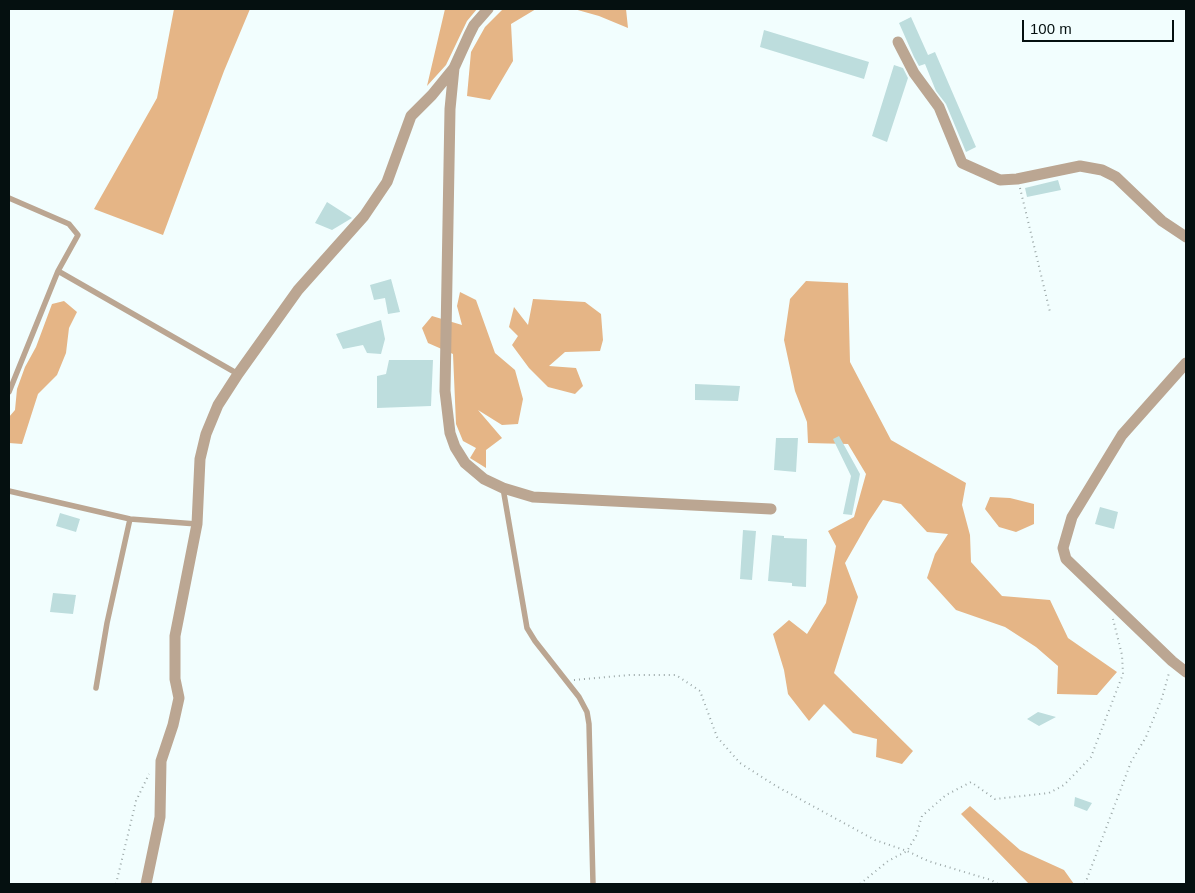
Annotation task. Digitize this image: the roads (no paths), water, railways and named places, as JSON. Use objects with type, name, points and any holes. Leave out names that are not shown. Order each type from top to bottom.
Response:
[{"type":"street","points":[[146,884],[160,818],[160,761],[174,725],[178,698],[175,679],[176,636],[197,524],[200,459],[206,434],[218,405],[298,290],[364,216],[387,182],[411,116],[432,95],[454,68],[472,30],[488,9]]},
{"type":"street","points":[[898,42],[914,73],[939,107],[962,163],[1000,180],[1080,166],[1102,170],[1116,177],[1162,221],[1186,237]]},
{"type":"street","points":[[454,68],[450,109],[445,391],[450,434],[455,448],[465,463],[484,479],[503,488],[533,497],[771,509]]},
{"type":"street","points":[[1186,363],[1122,435],[1072,517],[1063,548],[1066,559],[1172,661],[1186,672]]},
{"type":"lane","points":[[9,198],[69,224],[78,235],[58,272],[9,392]]},
{"type":"lane","points":[[58,272],[238,374]]},
{"type":"lane","points":[[503,488],[527,628],[579,697],[587,712],[589,724],[593,884]]},
{"type":"lane","points":[[9,492],[130,519],[197,524]]},
{"type":"lane","points":[[96,688],[107,623],[130,519]]}]
